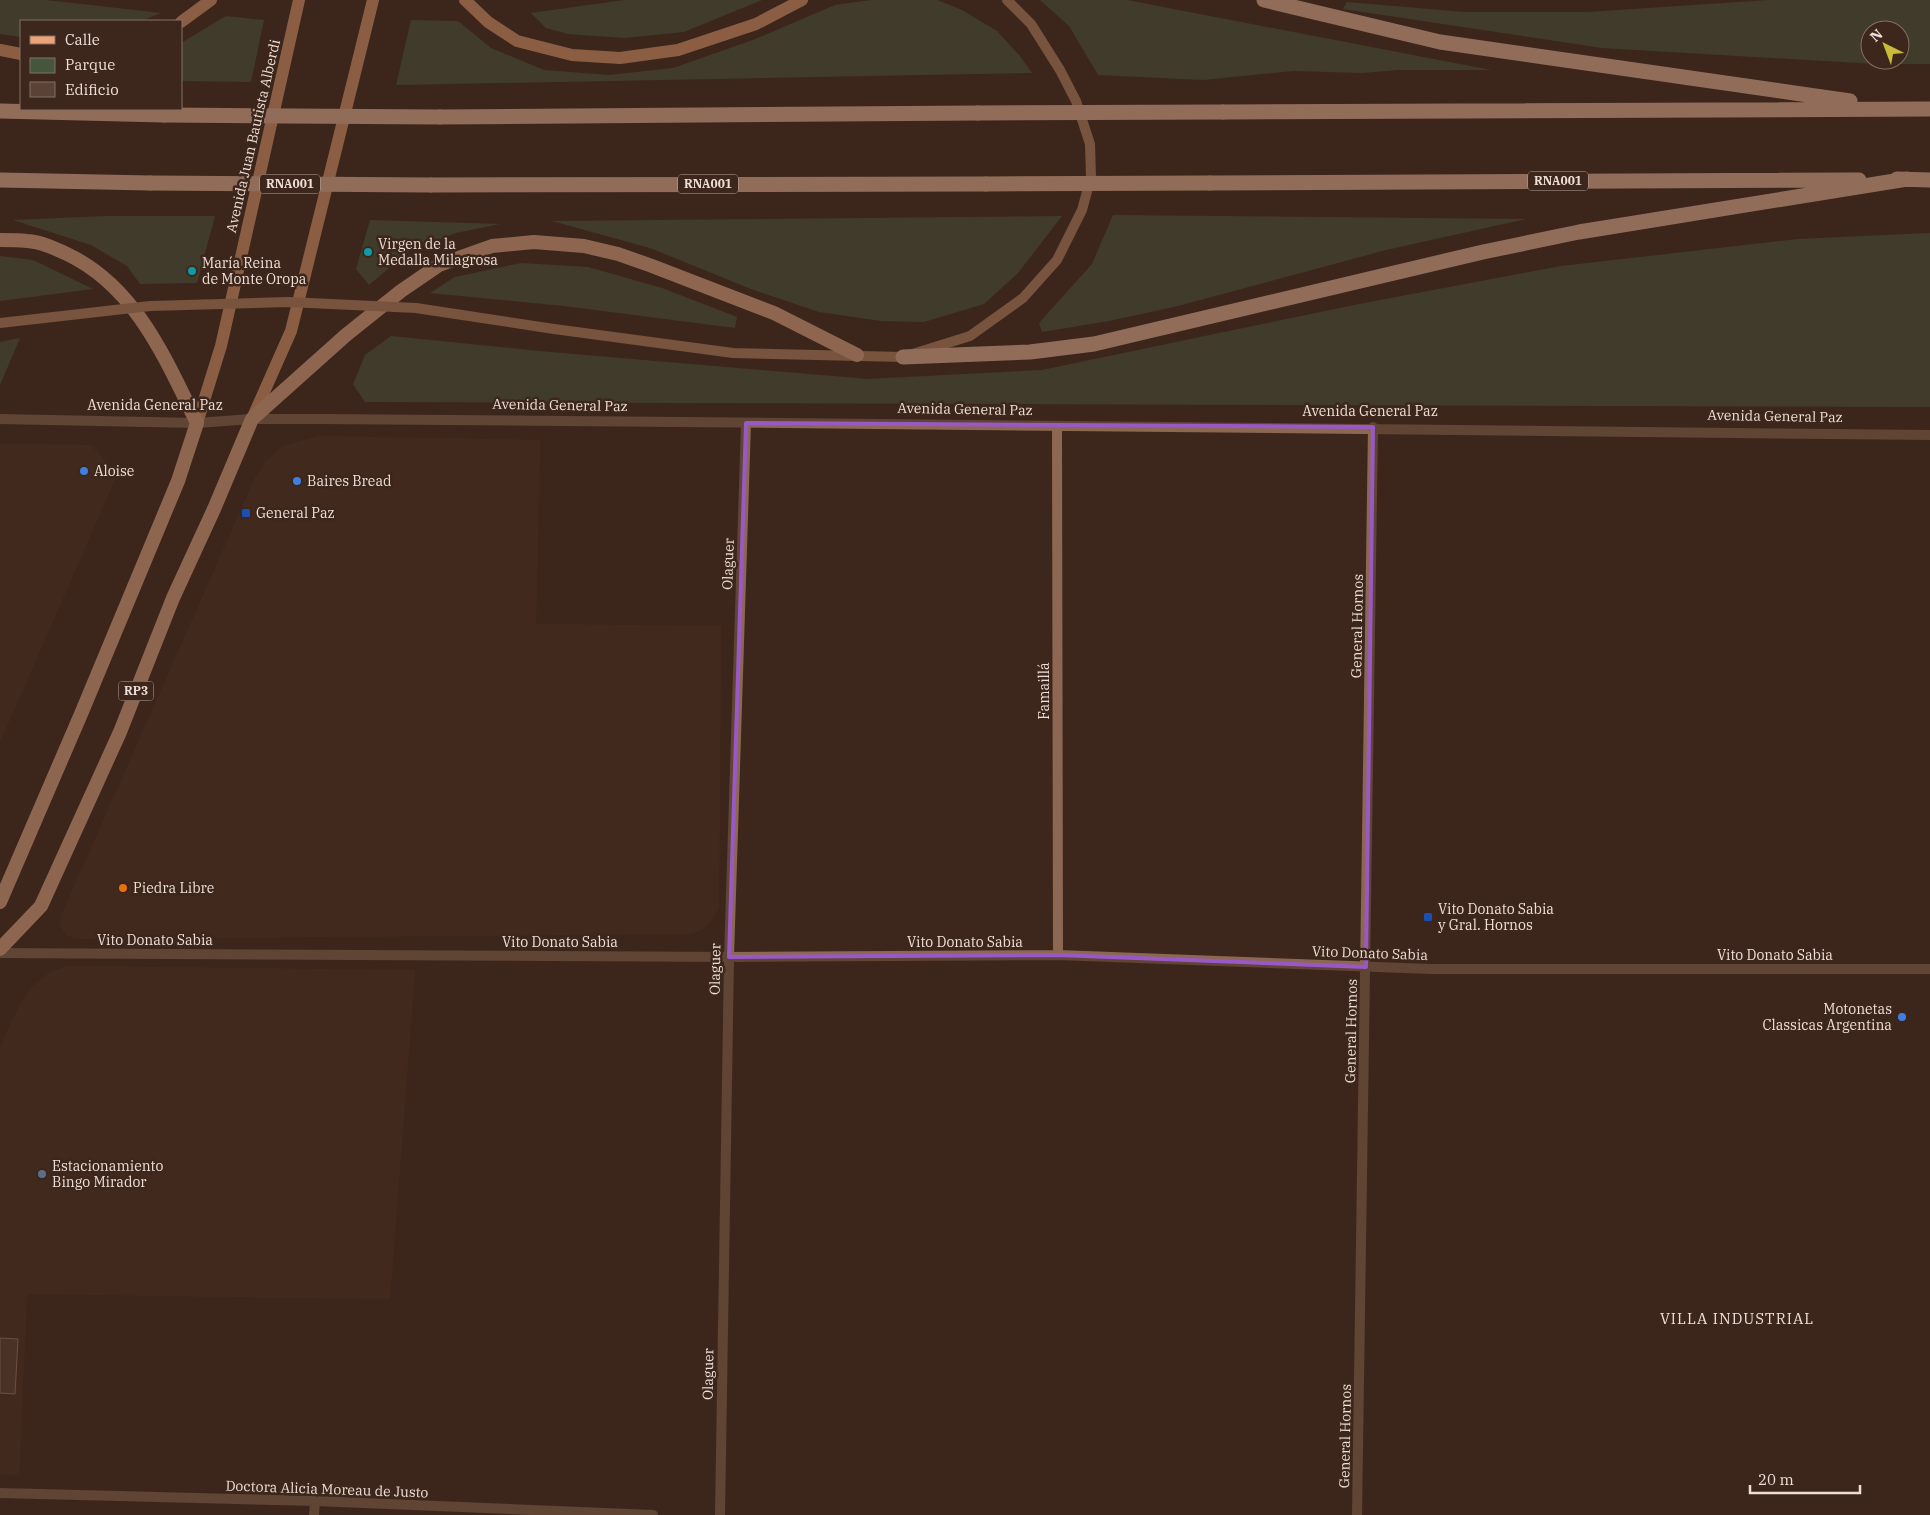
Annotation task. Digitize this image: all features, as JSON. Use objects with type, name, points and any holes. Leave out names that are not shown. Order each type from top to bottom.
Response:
[{"type":"highway","points":[[1264,0],[1440,42],[1901,108]]},
{"type":"highway","points":[[0,111],[164,115],[440,117],[1930,109]]},
{"type":"highway","points":[[903,357],[1030,352],[1094,344],[1483,252],[1580,232],[1907,179]]},
{"type":"highway","name":"RNA001","points":[[0,180],[430,185],[1930,180]]},
{"type":"highway","points":[[0,240],[28,241],[54,248],[80,260],[105,277],[127,299],[163,355],[197,423],[178,480],[81,714],[0,902]]},
{"type":"highway","points":[[252,420],[346,335],[401,291],[439,266],[492,246],[534,242],[584,246],[618,254],[774,313],[857,355]]},
{"type":"highway","name":"RP3","points":[[0,951],[41,906],[120,732],[173,598],[252,420]]},
{"type":"main road","points":[[182,21],[211,0]]},
{"type":"main road","name":"Avenida Juan Bautista Alberdi","points":[[197,423],[221,346],[299,0]]},
{"type":"main road","points":[[252,420],[291,331],[373,0]]},
{"type":"main road","points":[[464,0],[488,22],[517,40],[572,55],[620,58],[678,50],[756,24],[802,0]]},
{"type":"main road","points":[[0,323],[150,306],[288,302],[416,308],[733,353],[903,357],[970,336],[1023,298],[1057,260],[1082,210],[1091,177],[1090,144],[1076,101],[1031,24],[1007,0]]},
{"type":"main road","points":[[0,50],[20,54]]},
{"type":"street","name":"Avenida General Paz","points":[[0,420],[197,423],[252,420],[1057,427],[1373,427],[1930,434]]},
{"type":"street","name":"Olaguer","points":[[720,1515],[729,957],[746,423]]},
{"type":"street","name":"Famaillá","points":[[1057,427],[1058,956]]},
{"type":"street","name":"General Hornos","points":[[1357,1515],[1373,427]]},
{"type":"street","name":"Vito Donato Sabia","points":[[0,951],[729,957],[1058,956],[1431,969],[1930,969]]},
{"type":"street","name":"Doctora Alicia Moreau de Justo","points":[[0,1493],[315,1501],[653,1515]]},
{"type":"street","points":[[314,1515],[315,1501]]},
{"type":"highlighted area","points":[[746,423],[1373,427],[1366,967],[1058,955],[729,957]]},
{"type":"shaded area","points":[[319,436],[540,440],[536,624],[721,626],[719,908],[702,930],[689,934],[80,939],[67,936],[61,927],[61,916],[256,476],[267,460],[284,446]]},
{"type":"shaded area","points":[[0,444],[91,445],[117,475],[0,742]]},
{"type":"shaded area","points":[[69,966],[415,970],[390,1299],[27,1294],[19,1475],[0,1474],[0,1047],[21,1002],[32,987],[50,972]]},
{"type":"green space","points":[[0,0],[46,0],[161,13],[144,20],[20,20],[20,37],[0,34]]},
{"type":"green space","points":[[624,0],[762,0],[684,32],[624,38],[568,34],[546,28],[531,13]]},
{"type":"green space","points":[[871,0],[937,0],[962,10],[997,31],[1019,55],[1032,73],[396,85],[411,20],[458,21],[491,48],[544,70],[609,75],[673,68],[753,40],[835,5]]},
{"type":"green space","points":[[1040,0],[1127,0],[1491,70],[1398,70],[1362,73],[1293,71],[1203,80],[1098,75],[1069,26]]},
{"type":"green space","points":[[1769,0],[1930,0],[1930,64],[1910,64],[1910,20],[1860,20],[1860,63],[1602,48],[1343,9],[1347,2],[1464,12],[1588,12]]},
{"type":"green space","points":[[226,16],[264,20],[251,82],[182,81],[182,42]]},
{"type":"green space","points":[[1113,215],[1526,219],[1386,250],[1178,306],[1109,321],[1042,332],[1039,323],[1092,264]]},
{"type":"green space","points":[[107,216],[215,216],[197,283],[140,284],[127,266],[91,245],[13,220]]},
{"type":"green space","points":[[1062,216],[1018,273],[984,304],[924,322],[881,321],[819,312],[751,289],[650,248],[552,221]]},
{"type":"green space","points":[[370,220],[500,224],[456,233],[409,251],[369,285],[356,269]]},
{"type":"green space","points":[[1930,233],[1930,407],[365,402],[353,384],[365,355],[391,336],[539,351],[868,379],[1042,370],[1354,305],[1561,266],[1798,239]]},
{"type":"green space","points":[[0,256],[33,260],[93,289],[0,301]]},
{"type":"green space","points":[[521,263],[588,267],[662,288],[737,317],[735,328],[564,306],[430,293],[455,277]]},
{"type":"green space","points":[[20,338],[0,385],[0,342]]},
{"type":"building","points":[[0,1338],[18,1339],[15,1394],[0,1393]]},
{"type":"place","name":"Virgen de la Medalla Milagrosa","points":[[368,252]]},
{"type":"place","name":"María Reina de Monte Oropa","points":[[192,271]]},
{"type":"place","name":"Aloise","points":[[84,471]]},
{"type":"place","name":"Baires Bread","points":[[297,481]]},
{"type":"place","name":"General Paz","points":[[246,513]]},
{"type":"place","name":"Piedra Libre","points":[[123,888]]},
{"type":"place","name":"Vito Donato Sabia y Gral. Hornos","points":[[1428,917]]},
{"type":"place","name":"Motonetas Classicas Argentina","points":[[1902,1017]]},
{"type":"place","name":"Estacionamiento Bingo Mirador","points":[[42,1174]]},
{"type":"district","name":"VILLA INDUSTRIAL","points":[[1737,1319]]}]
